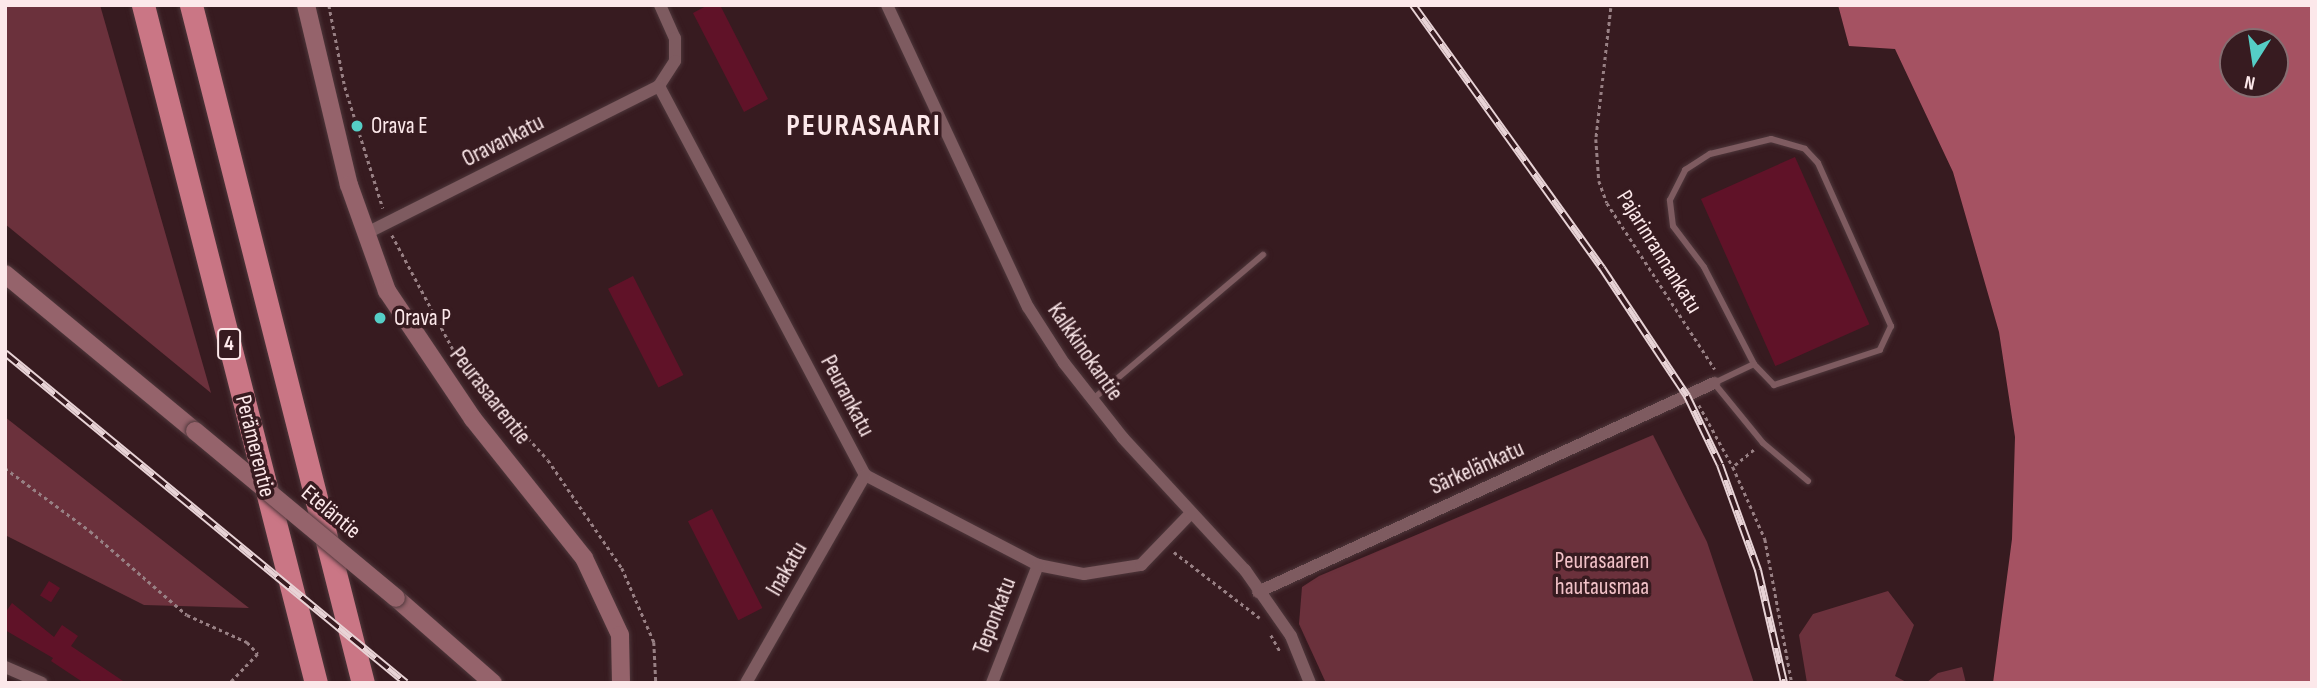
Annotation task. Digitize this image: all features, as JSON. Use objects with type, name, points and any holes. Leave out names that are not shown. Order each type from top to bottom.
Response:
[{"type":"highway","name":"Perämerentie","points":[[143,5],[316,683]]},
{"type":"highway","name":"Perämerentie","points":[[191,5],[363,683]]},
{"type":"street","name":"Peurasaarentie","points":[[306,5],[365,234],[387,291],[429,357],[584,558],[620,635],[621,683]]},
{"type":"street","points":[[659,86],[675,61],[675,38],[660,5]]},
{"type":"street","name":"Kalkkinokantie","points":[[887,5],[1028,307],[1092,400],[1245,570],[1291,636],[1310,683]]},
{"type":"street","name":"Oravankatu","points":[[365,234],[659,86]]},
{"type":"street","name":"Peurankatu","points":[[659,86],[864,475]]},
{"type":"street","name":"Eteläntie","points":[[5,274],[396,598],[493,683]]},
{"type":"street","name":"Särkelänkatu","points":[[1258,592],[1718,381]]},
{"type":"street","points":[[864,475],[1038,565],[1084,574],[1142,565],[1191,513]]},
{"type":"street","name":"Inakatu","points":[[746,683],[864,475]]},
{"type":"street","name":"Teponkatu","points":[[992,683],[1038,565]]},
{"type":"street","points":[[5,667],[42,683]]},
{"type":"lane","points":[[1771,139],[1805,149],[1818,163],[1891,327],[1880,350],[1774,385],[1754,365],[1704,267],[1673,226],[1670,200],[1685,170],[1710,154],[1771,139]]},
{"type":"lane","points":[[1092,400],[1263,255]]},
{"type":"lane","points":[[1754,365],[1718,381],[1763,443],[1808,481]]},
{"type":"path","points":[[329,5],[345,87],[397,250],[462,366],[548,460],[622,568],[654,642],[656,683]]},
{"type":"path","name":"Pajarinrannankatu","points":[[1611,8],[1596,139],[1599,181],[1607,203],[1718,381]]},
{"type":"path","points":[[1693,393],[1733,467],[1765,539],[1792,683]]},
{"type":"path","points":[[1733,467],[1763,443]]},
{"type":"path","points":[[5,468],[90,531],[187,615],[247,642],[258,654],[230,683]]},
{"type":"path","points":[[1164,544],[1263,621]]},
{"type":"path","points":[[1268,629],[1283,658]]},
{"type":"green space","points":[[5,5],[100,5],[211,393],[5,224]]},
{"type":"green space","points":[[5,417],[249,608],[144,605],[5,535]]},
{"type":"green space","name":"Peurasaaren hautausmaa","points":[[1653,435],[1707,542],[1754,683],[1326,683],[1299,624],[1302,587],[1319,576]]},
{"type":"green space","points":[[1888,591],[1914,625],[1895,676],[1908,683],[1807,683],[1799,635],[1813,614]]},
{"type":"green space","points":[[1962,667],[1966,683],[1926,683],[1938,673]]},
{"type":"shaded area","points":[[1838,5],[2312,5],[2312,683],[1993,683],[2012,539],[2015,437],[1999,332],[1953,172],[1895,49],[1849,46]]},
{"type":"building","points":[[708,5],[720,5],[768,99],[744,112],[693,13]]},
{"type":"building","points":[[1795,157],[1869,324],[1775,366],[1701,199]]},
{"type":"building","points":[[633,276],[683,375],[658,388],[608,289]]},
{"type":"building","points":[[712,509],[762,608],[738,620],[688,521]]},
{"type":"building","points":[[49,581],[60,588],[51,602],[40,595]]},
{"type":"building","points":[[12,603],[54,637],[62,625],[78,636],[71,646],[126,683],[84,683],[51,661],[53,658],[5,630],[5,613]]},
{"type":"railway","points":[[1413,5],[1602,268],[1687,396],[1720,465],[1758,570],[1784,683]]},
{"type":"railway","points":[[5,353],[406,683]]},
{"type":"place","name":"Orava E","points":[[357,126]]},
{"type":"place","name":"Orava P","points":[[380,318]]},
{"type":"district","name":"PEURASAARI","points":[[864,126]]}]
